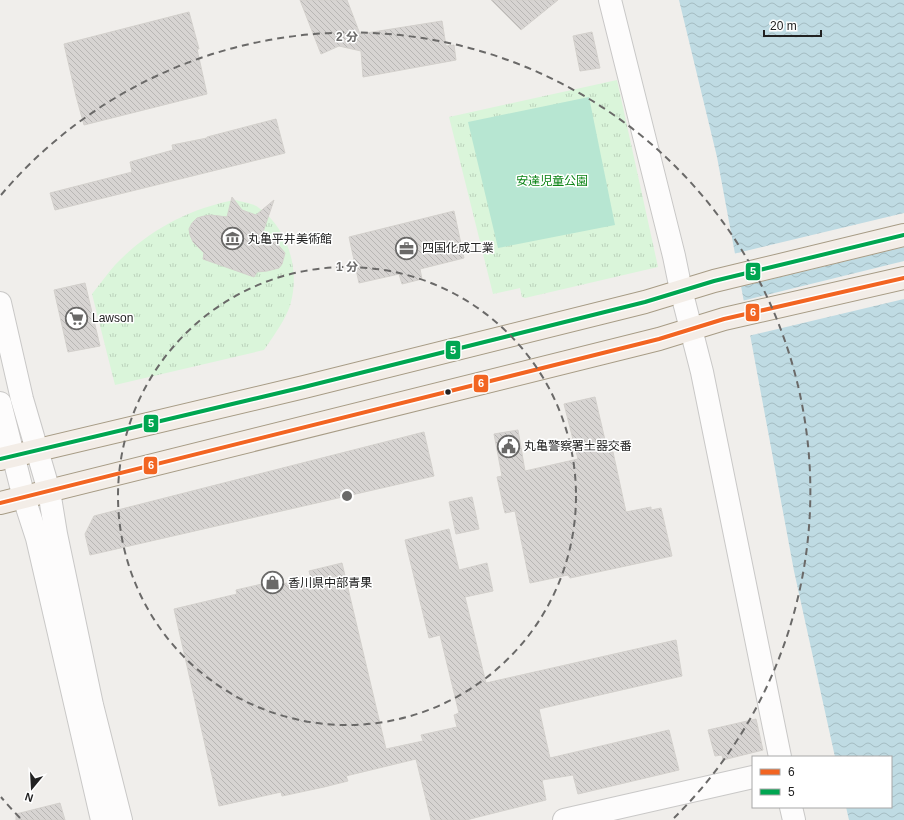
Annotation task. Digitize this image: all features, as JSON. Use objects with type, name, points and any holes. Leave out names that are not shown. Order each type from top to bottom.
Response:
[{"type":"main road","points":[[7,457],[319,383],[639,304],[714,281],[904,235]]},
{"type":"main road","points":[[0,503],[659,339],[724,318],[904,278]]},
{"type":"street","points":[[610,0],[704,380],[780,756]]},
{"type":"street","points":[[0,303],[19,387],[49,491],[56,534],[90,697],[121,820]]},
{"type":"street","points":[[0,403],[7,457],[24,498],[38,544],[102,820]]},
{"type":"street","points":[[564,820],[752,777]]},
{"type":"street","points":[[791,808],[794,820]]},
{"type":"green space","name":"安達児童公園","points":[[617,80],[658,267],[525,298],[522,297],[520,288],[493,294],[449,117]]},
{"type":"green space","points":[[589,97],[615,225],[498,248],[468,122]]},
{"type":"green space","points":[[235,200],[254,205],[269,216],[277,226],[289,250],[294,276],[291,302],[284,320],[276,333],[264,350],[115,385],[92,294],[115,265],[127,253],[155,232],[186,215]]},
{"type":"water","points":[[679,0],[904,0],[904,820],[849,820],[846,808],[892,808],[892,756],[835,756],[794,571],[717,157]]},
{"type":"pier","points":[[904,213],[904,247],[739,287],[733,254]]},
{"type":"pier","points":[[904,261],[904,299],[748,336],[742,301]]},
{"type":"building","points":[[300,0],[347,0],[360,34],[442,21],[446,46],[454,45],[456,60],[363,77],[361,51],[339,46],[321,54]]},
{"type":"building","points":[[491,0],[558,0],[521,30]]},
{"type":"building","points":[[189,12],[199,49],[197,49],[207,94],[84,125],[64,44]]},
{"type":"building","points":[[592,32],[600,68],[580,71],[573,36]]},
{"type":"building","points":[[276,119],[285,153],[55,210],[50,193],[132,172],[130,162],[173,150],[172,145],[207,138]]},
{"type":"building","name":"丸亀平井美術館","points":[[232,197],[242,210],[256,215],[274,200],[263,232],[275,241],[285,253],[282,264],[279,268],[257,272],[254,277],[203,259],[204,253],[193,242],[189,229],[197,218],[211,215],[227,217]]},
{"type":"building","name":"四国化成工業","points":[[454,211],[464,258],[420,269],[422,279],[402,284],[399,274],[359,283],[349,237]]},
{"type":"building","name":"Lawson","points":[[85,283],[100,346],[68,352],[54,290]]},
{"type":"building","points":[[595,397],[608,453],[613,452],[626,512],[651,507],[651,510],[661,508],[672,556],[570,578],[568,575],[530,583],[515,511],[505,513],[497,477],[502,476],[494,434],[518,430],[525,471],[578,459],[564,404]]},
{"type":"building","points":[[424,432],[434,476],[90,555],[85,534],[94,516]]},
{"type":"building","points":[[472,497],[479,529],[456,534],[449,502]]},
{"type":"building","points":[[449,529],[459,570],[487,563],[493,591],[465,597],[486,683],[676,640],[682,676],[539,709],[550,758],[669,730],[679,770],[578,794],[573,775],[542,780],[546,800],[466,820],[431,820],[416,759],[346,776],[348,781],[324,787],[282,796],[281,792],[219,806],[174,609],[237,594],[236,590],[262,584],[263,588],[311,578],[309,571],[342,563],[386,749],[423,741],[421,735],[457,727],[454,715],[459,713],[440,635],[429,638],[405,540]]},
{"type":"building","points":[[756,719],[763,750],[723,760],[722,755],[715,756],[708,730]]},
{"type":"building","points":[[60,803],[65,820],[16,820],[16,814]]},
{"type":"transit line","name":"5","points":[[0,459],[304,387],[645,302],[714,281],[904,235]]},
{"type":"transit line","name":"6","points":[[0,503],[659,339],[724,319],[904,278]]},
{"type":"place","name":"丸亀平井美術館","points":[[232,239]]},
{"type":"place","name":"四国化成工業","points":[[407,248]]},
{"type":"place","name":"Lawson","points":[[77,318]]},
{"type":"place","name":"丸亀警察署土器交番","points":[[508,446]]},
{"type":"place","name":"香川県中部青果","points":[[273,583]]}]
